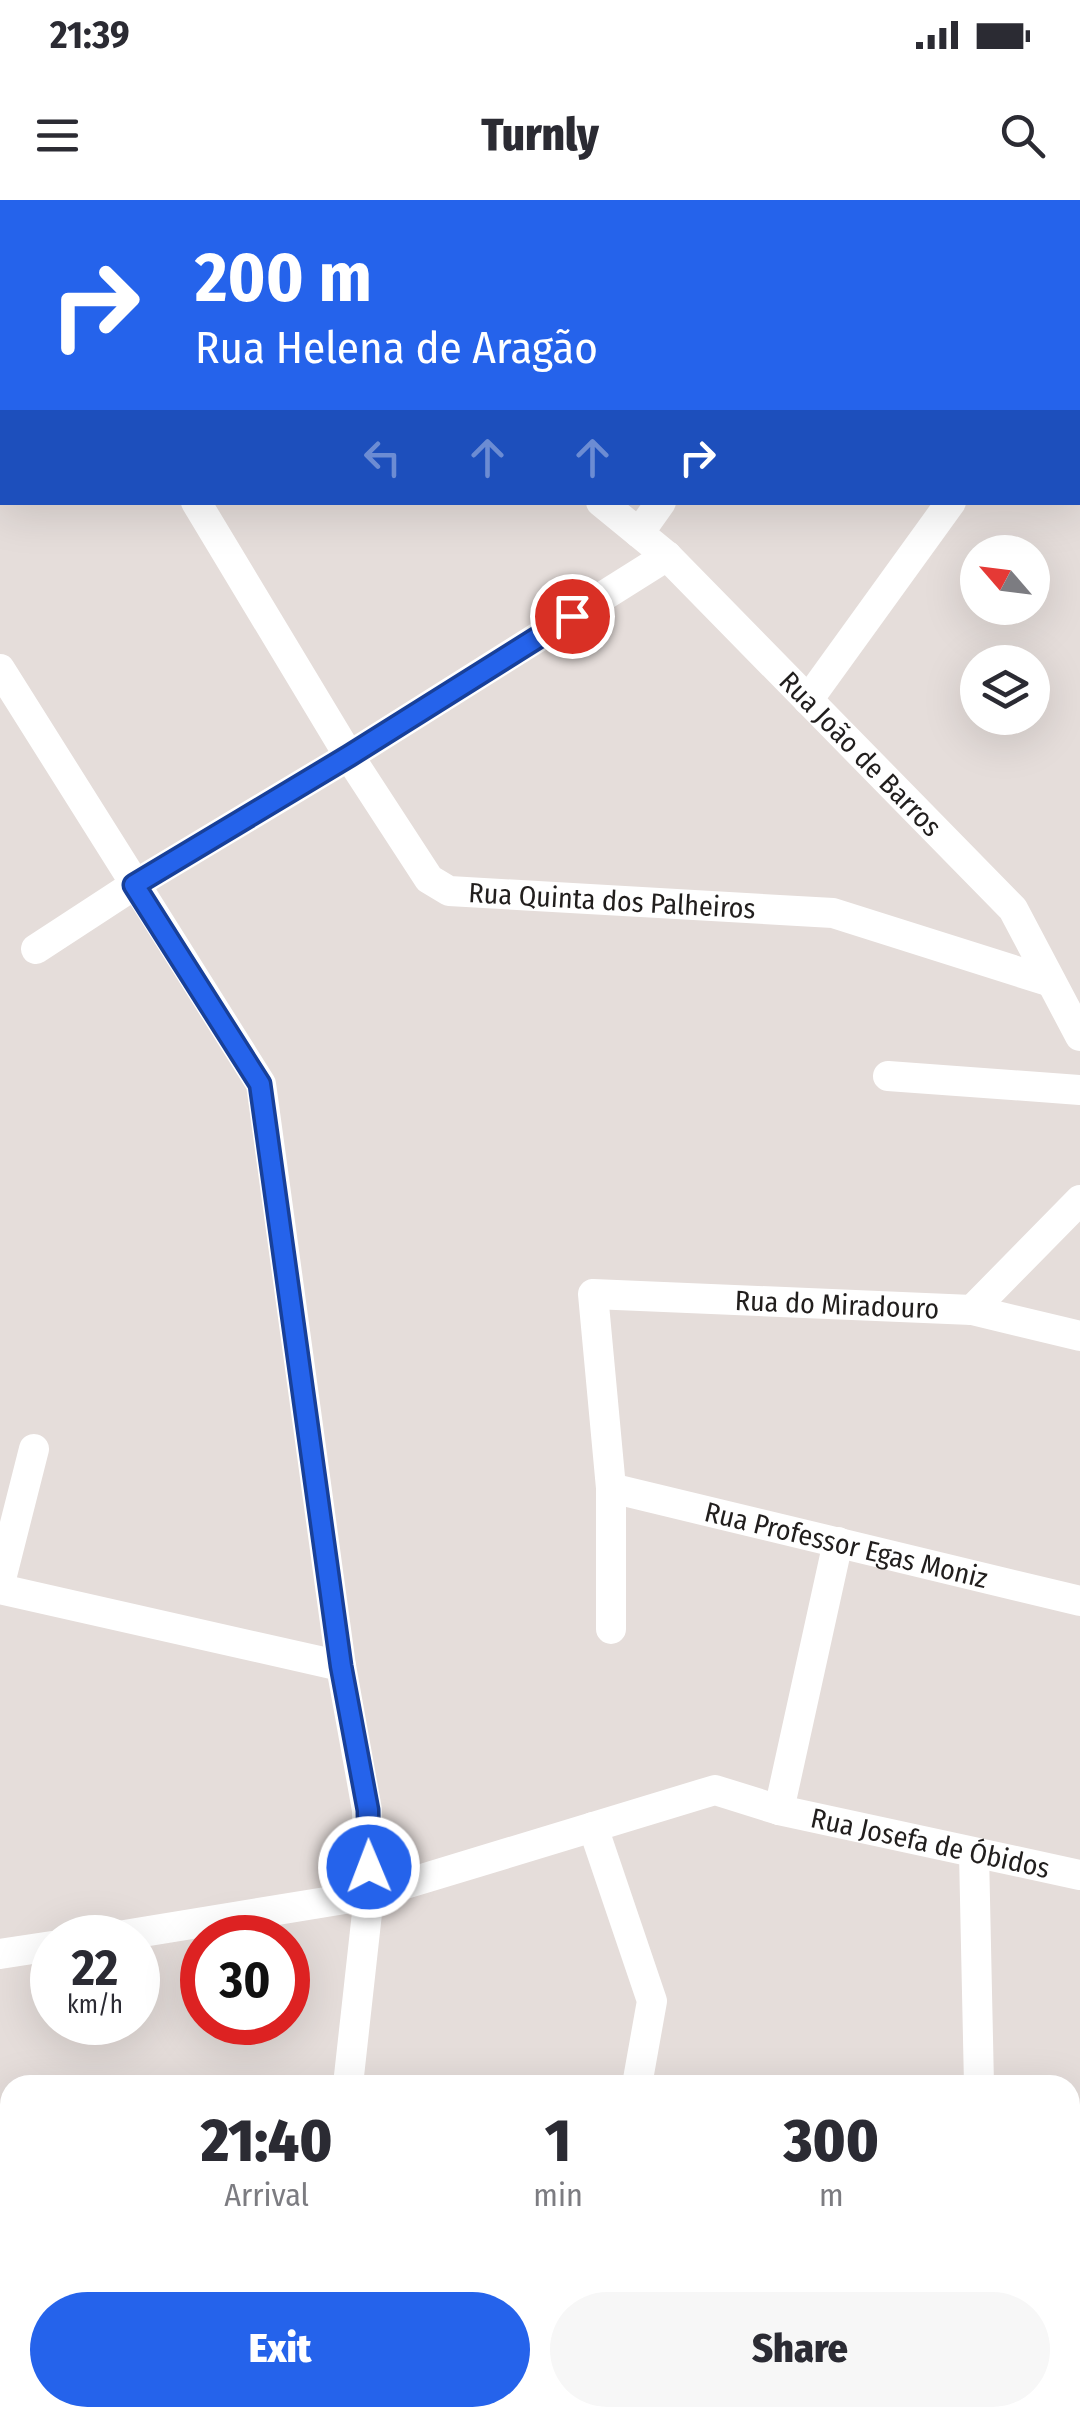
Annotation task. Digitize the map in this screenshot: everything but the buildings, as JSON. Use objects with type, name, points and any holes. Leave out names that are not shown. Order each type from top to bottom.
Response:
[{"type":"street","name":"Rua Quinta dos Palheiros","points":[[198,505],[349,756],[429,879],[448,891],[833,913],[1051,982]]},
{"type":"street","name":"Rua João de Barros","points":[[606,505],[667,556],[1013,909],[1080,1036]]},
{"type":"street","points":[[640,533],[659,505]]},
{"type":"street","points":[[808,700],[949,505]]},
{"type":"street","points":[[36,950],[134,885],[349,756],[667,556]]},
{"type":"street","points":[[0,669],[260,1084],[341,1666],[368,1810],[369,1895],[354,2075]]},
{"type":"street","points":[[888,1076],[1080,1090]]},
{"type":"street","points":[[972,1310],[1080,1200]]},
{"type":"street","name":"Rua do Miradouro","points":[[611,1488],[593,1294],[972,1310],[1080,1336]]},
{"type":"street","points":[[34,1449],[0,1586],[341,1666]]},
{"type":"street","points":[[611,1488],[611,1630]]},
{"type":"street","name":"Rua Professor Egas Moniz","points":[[611,1488],[1080,1601]]},
{"type":"street","points":[[778,1810],[838,1542]]},
{"type":"street","name":"Rua Josefa de Óbidos","points":[[160,1929],[369,1895],[715,1790],[778,1810],[1080,1875]]},
{"type":"street","points":[[593,1828],[652,2001],[639,2075]]},
{"type":"street","points":[[974,1852],[979,2075]]},
{"type":"street","points":[[0,1954],[30,1949]]},
{"type":"route","points":[[369,1867],[368,1810],[341,1666],[260,1084],[134,885],[572,616]]}]
